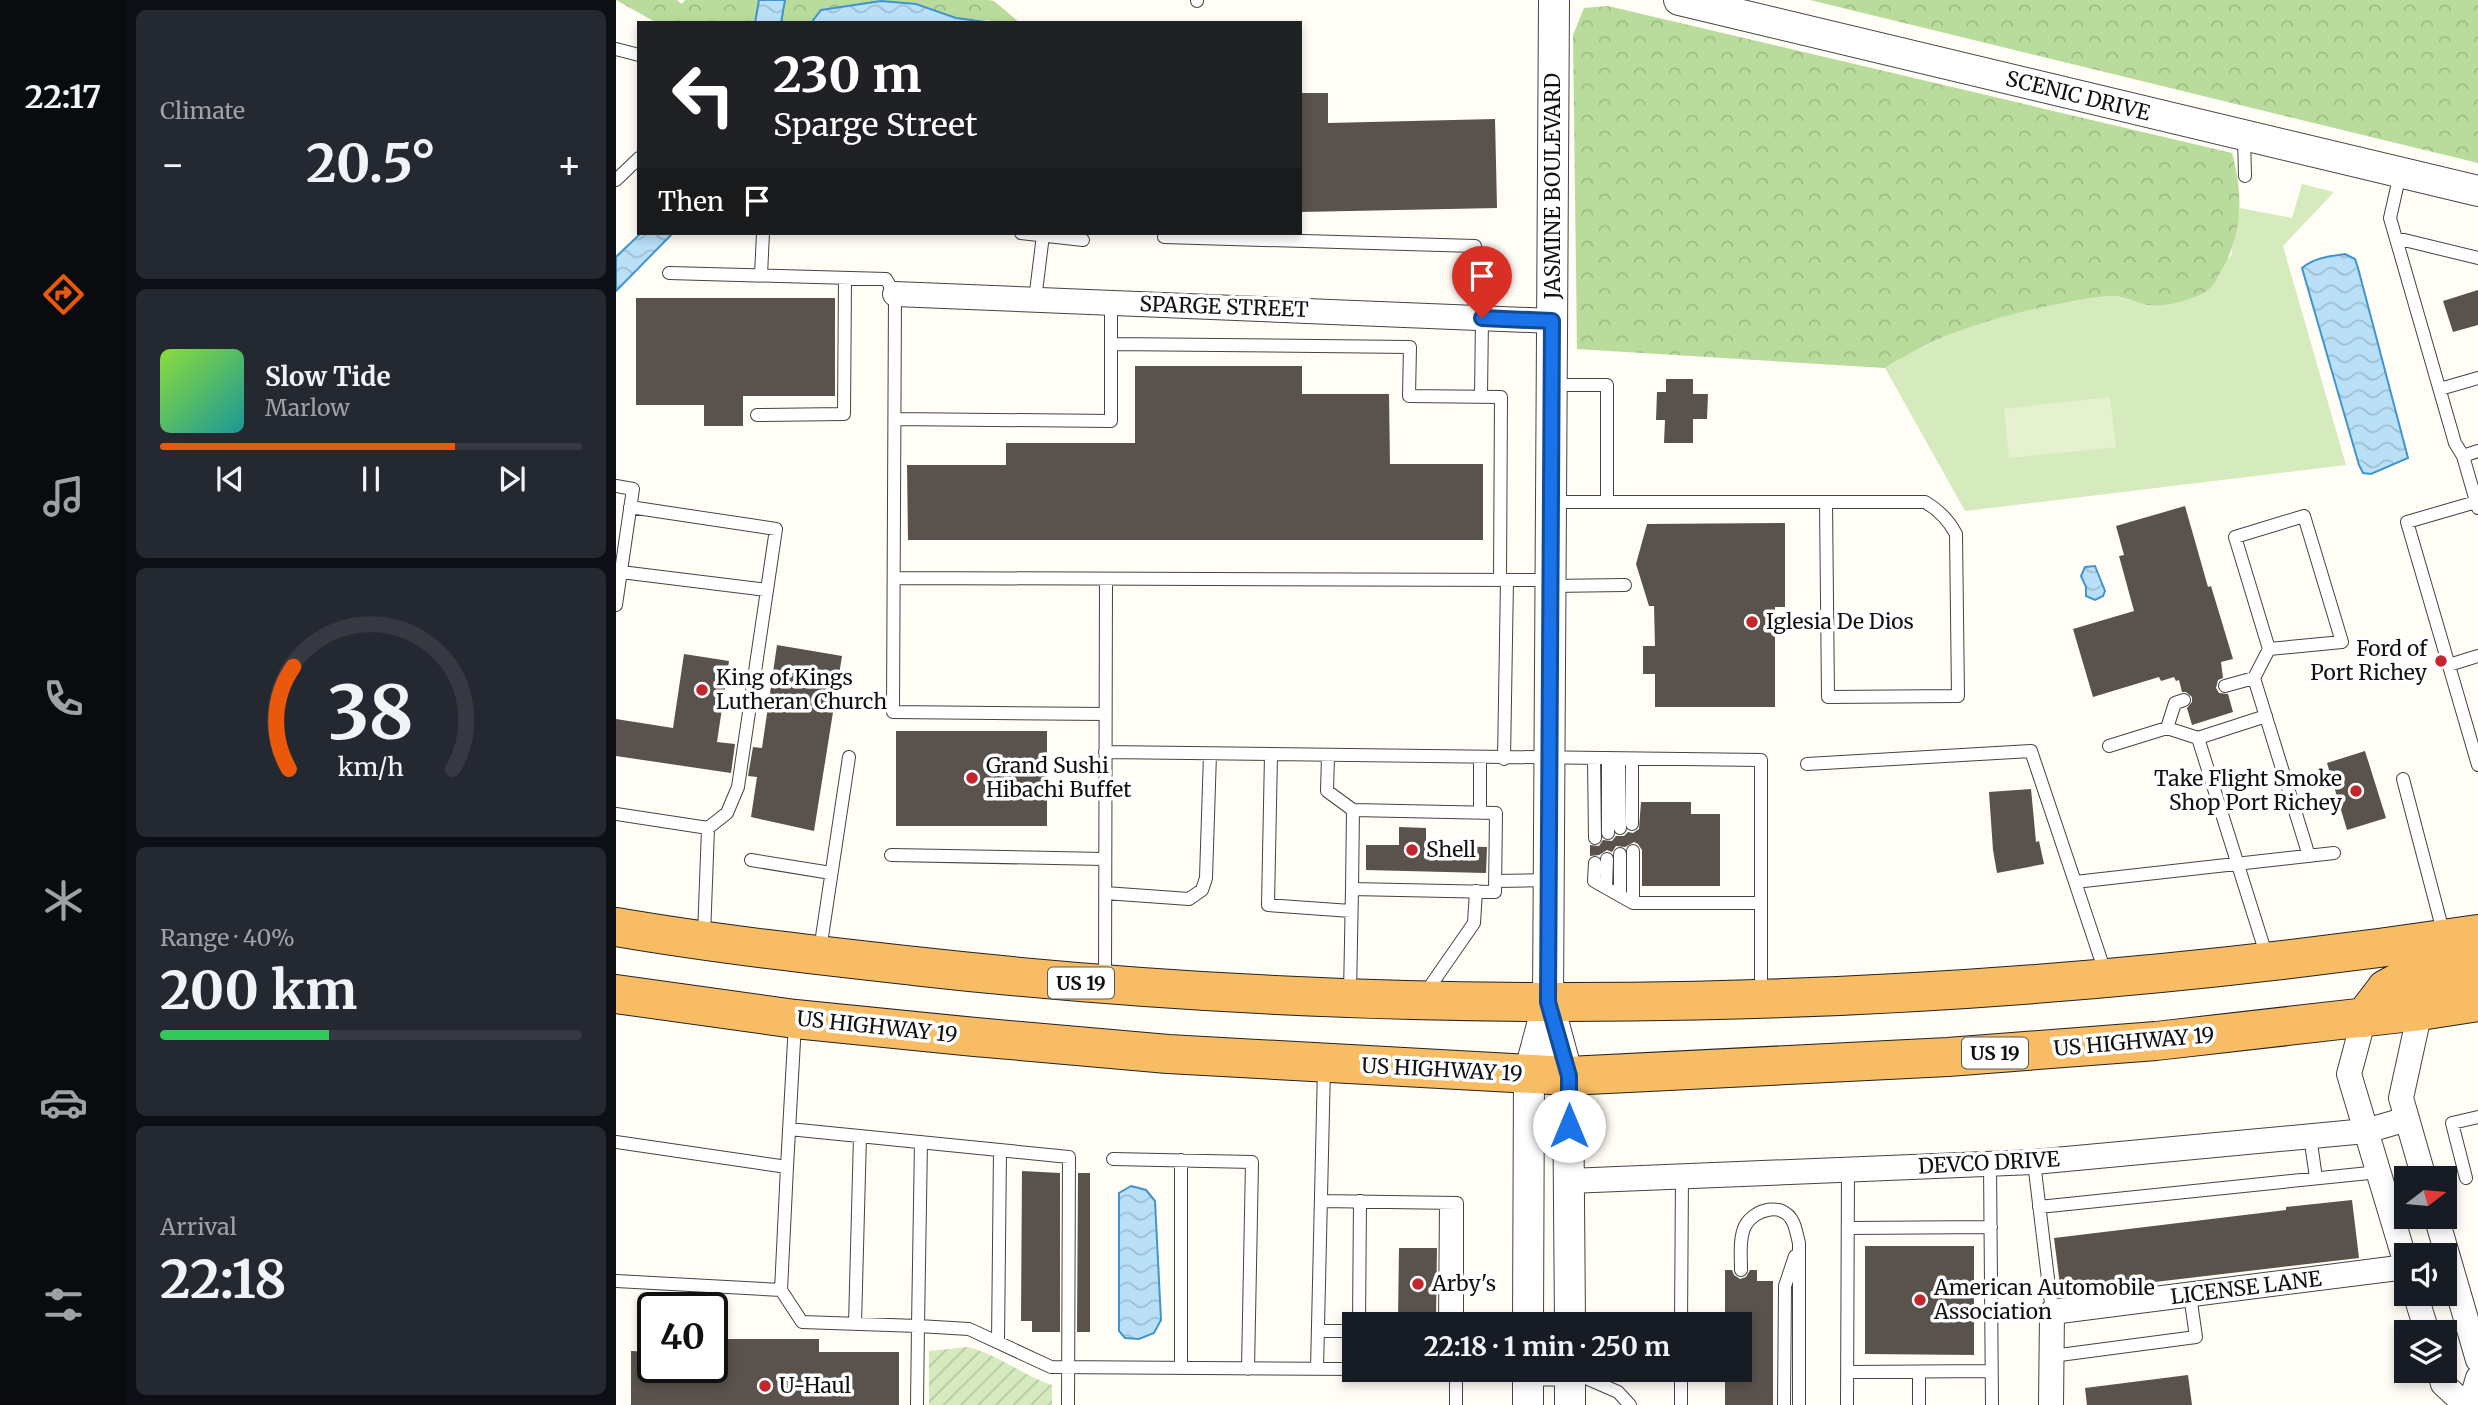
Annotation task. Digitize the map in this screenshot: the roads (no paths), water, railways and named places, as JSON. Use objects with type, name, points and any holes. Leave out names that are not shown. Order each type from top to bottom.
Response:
[{"type":"highway","name":"US 19","points":[[616,927],[819,955],[1105,985],[1292,997],[1548,1002],[1761,998],[1958,989],[2347,953],[2462,936]]},
{"type":"highway","points":[[2364,1017],[2386,989],[2401,981],[2478,969]]},
{"type":"highway","name":"US HIGHWAY 19","points":[[616,994],[795,1019],[1168,1054],[1569,1076],[1948,1057],[2142,1042],[2478,1002]]},
{"type":"street","name":"JASMINE BOULEVARD","points":[[1528,1312],[1529,1074],[1548,1002],[1553,0]]},
{"type":"street","name":"SCENIC DRIVE","points":[[1679,0],[2478,191]]},
{"type":"street","name":"SPARGE STREET","points":[[895,294],[1552,321]]},
{"type":"street","name":"JASMINE BOULEVARD","points":[[1548,1002],[1569,1076],[1570,1312]]},
{"type":"street","points":[[2420,1011],[2401,1098],[2421,1166]]},
{"type":"street","points":[[2364,1017],[2349,1074],[2399,1243]]},
{"type":"street","name":"DEVCO DRIVE","points":[[1569,1181],[2034,1162],[2366,1131],[2407,1119]]},
{"type":"street","points":[[2439,1229],[2478,1360]]},
{"type":"street","name":"LICENSE LANE","points":[[2052,1312],[2394,1268]]},
{"type":"street","points":[[2051,1405],[2052,1312]]},
{"type":"street","points":[[2443,1383],[2468,1405],[2478,1378]]},
{"type":"street","points":[[1528,1382],[1528,1405]]},
{"type":"street","points":[[1570,1382],[1570,1405]]},
{"type":"lane","points":[[616,49],[637,54]]},
{"type":"lane","points":[[2244,136],[2245,176]]},
{"type":"lane","points":[[616,180],[637,160]]},
{"type":"lane","points":[[2400,173],[2390,218],[2455,443],[2463,456],[2477,505],[2407,522],[2478,765]]},
{"type":"lane","points":[[761,275],[763,235]]},
{"type":"lane","points":[[1035,299],[1044,235],[1083,240]]},
{"type":"lane","points":[[1164,237],[1475,246],[1481,396]]},
{"type":"lane","points":[[2396,238],[2478,258]]},
{"type":"lane","points":[[670,273],[886,279],[895,294],[893,712],[1105,714]]},
{"type":"lane","points":[[757,415],[844,414],[845,278]]},
{"type":"lane","points":[[895,419],[1111,421],[1111,303]]},
{"type":"lane","points":[[1111,344],[1410,347],[1409,396],[1501,397],[1504,759]]},
{"type":"lane","points":[[2440,389],[2478,378]]},
{"type":"lane","points":[[1552,385],[1607,385],[1607,502]]},
{"type":"lane","points":[[2463,456],[2478,451]]},
{"type":"lane","points":[[616,486],[633,489],[616,605]]},
{"type":"lane","points":[[1551,502],[1607,502],[1826,502],[1925,502],[1949,521],[1956,534],[1958,696],[1828,697],[1826,502]]},
{"type":"lane","points":[[616,814],[708,828],[727,813],[738,787],[776,530],[630,507]]},
{"type":"lane","points":[[2269,649],[2342,642],[2304,516],[2235,537],[2269,649],[2254,678],[2309,856]]},
{"type":"lane","points":[[621,572],[767,590]]},
{"type":"lane","points":[[894,578],[1504,580],[1625,585]]},
{"type":"lane","points":[[1105,985],[1106,579]]},
{"type":"lane","points":[[2449,664],[2478,656]]},
{"type":"lane","points":[[2225,686],[2254,678]]},
{"type":"lane","points":[[2167,728],[2175,704],[2184,700]]},
{"type":"lane","points":[[2109,746],[2167,728],[2198,738],[2266,716]]},
{"type":"lane","points":[[2198,738],[2268,961]]},
{"type":"lane","points":[[1807,764],[2031,751],[2107,977]]},
{"type":"lane","points":[[1105,752],[1504,759],[1761,760],[1761,998]]},
{"type":"lane","points":[[1105,892],[1189,899],[1202,890],[1206,878],[1210,754]]},
{"type":"lane","points":[[1271,755],[1268,905],[1352,911]]},
{"type":"lane","points":[[1328,756],[1327,791],[1353,810],[1496,813],[1494,892],[1352,889]]},
{"type":"lane","points":[[819,955],[849,757]]},
{"type":"lane","points":[[1480,758],[1480,813]]},
{"type":"lane","points":[[1613,760],[1620,829],[1613,760]]},
{"type":"lane","points":[[1595,838],[1613,760]]},
{"type":"lane","points":[[2403,779],[2462,936]]},
{"type":"lane","points":[[1350,999],[1353,810]]},
{"type":"lane","points":[[704,940],[708,828]]},
{"type":"lane","points":[[1620,895],[1626,853],[1633,903]]},
{"type":"lane","points":[[2075,882],[2334,853]]},
{"type":"lane","points":[[891,855],[1105,859]]},
{"type":"lane","points":[[751,860],[831,873]]},
{"type":"lane","points":[[1601,861],[1594,881],[1633,903],[1761,903]]},
{"type":"lane","points":[[1495,881],[1549,880]]},
{"type":"lane","points":[[1421,1000],[1474,923],[1476,891]]},
{"type":"lane","points":[[795,1019],[780,1290],[802,1322],[969,1329],[1051,1367],[1342,1369]]},
{"type":"lane","points":[[1317,1369],[1324,1063]]},
{"type":"lane","points":[[2466,1178],[2452,1123],[2478,1117]]},
{"type":"lane","points":[[789,1129],[1069,1157],[1068,1405]]},
{"type":"lane","points":[[855,1324],[860,1136]]},
{"type":"lane","points":[[2309,1136],[2316,1178]]},
{"type":"lane","points":[[616,1142],[787,1167]]},
{"type":"lane","points":[[917,1405],[921,1142]]},
{"type":"lane","points":[[998,1342],[1000,1150]]},
{"type":"lane","points":[[1113,1158],[1252,1162],[1248,1369]]},
{"type":"lane","points":[[1181,1160],[1181,1368]]},
{"type":"lane","points":[[2034,1162],[2052,1312]]},
{"type":"lane","points":[[1990,1164],[1992,1405]]},
{"type":"lane","points":[[1847,1405],[1848,1170]]},
{"type":"lane","points":[[2039,1208],[2379,1172]]},
{"type":"lane","points":[[1681,1312],[1682,1176]]},
{"type":"lane","points":[[1321,1201],[1457,1203],[1457,1312]]},
{"type":"lane","points":[[1359,1312],[1360,1201]]},
{"type":"lane","points":[[1445,1312],[1447,1203]]},
{"type":"lane","points":[[1741,1270],[1741,1239],[1751,1217],[1773,1208],[1784,1212],[1793,1220],[1799,1243],[1798,1405]]},
{"type":"lane","points":[[1848,1228],[1991,1227]]},
{"type":"lane","points":[[1784,1405],[1785,1286],[1799,1243]]},
{"type":"lane","points":[[616,1281],[780,1290]]},
{"type":"lane","points":[[2052,1356],[2196,1337],[2190,1295]]},
{"type":"lane","points":[[1318,1331],[1342,1331]]},
{"type":"lane","points":[[1847,1372],[1992,1371]]},
{"type":"lane","points":[[1919,1372],[1919,1405]]},
{"type":"lane","points":[[1456,1405],[1457,1382]]},
{"type":"lane","points":[[1595,1382],[1618,1392],[1630,1405]]},
{"type":"lane","points":[[1681,1382],[1681,1405]]},
{"type":"water","points":[[759,0],[785,0],[781,21],[755,21]]},
{"type":"water","points":[[881,1],[916,4],[956,18],[979,21],[813,21],[821,10]]},
{"type":"water","points":[[639,235],[671,235],[616,291],[616,257]]},
{"type":"water","points":[[2345,254],[2355,259],[2358,268],[2408,458],[2371,474],[2363,473],[2359,465],[2302,268],[2316,260]]},
{"type":"water","points":[[2095,566],[2105,591],[2103,596],[2095,600],[2086,596],[2086,587],[2081,576],[2085,567]]},
{"type":"water","points":[[1131,1186],[1146,1190],[1155,1201],[1161,1320],[1154,1333],[1139,1339],[1125,1338],[1119,1331],[1119,1193]]},
{"type":"place","name":"Iglesia De Dios","points":[[1752,622]]},
{"type":"place","name":"Ford of Port Richey","points":[[2441,661]]},
{"type":"place","name":"King of Kings Lutheran Church","points":[[702,690]]},
{"type":"place","name":"Grand Sushi Hibachi Buffet","points":[[972,778]]},
{"type":"place","name":"Take Flight Smoke Shop Port Richey","points":[[2356,791]]},
{"type":"place","name":"Shell","points":[[1412,850]]},
{"type":"place","name":"Arby's","points":[[1418,1284]]},
{"type":"place","name":"American Automobile Association","points":[[1920,1300]]},
{"type":"place","name":"U-Haul","points":[[765,1386]]}]
